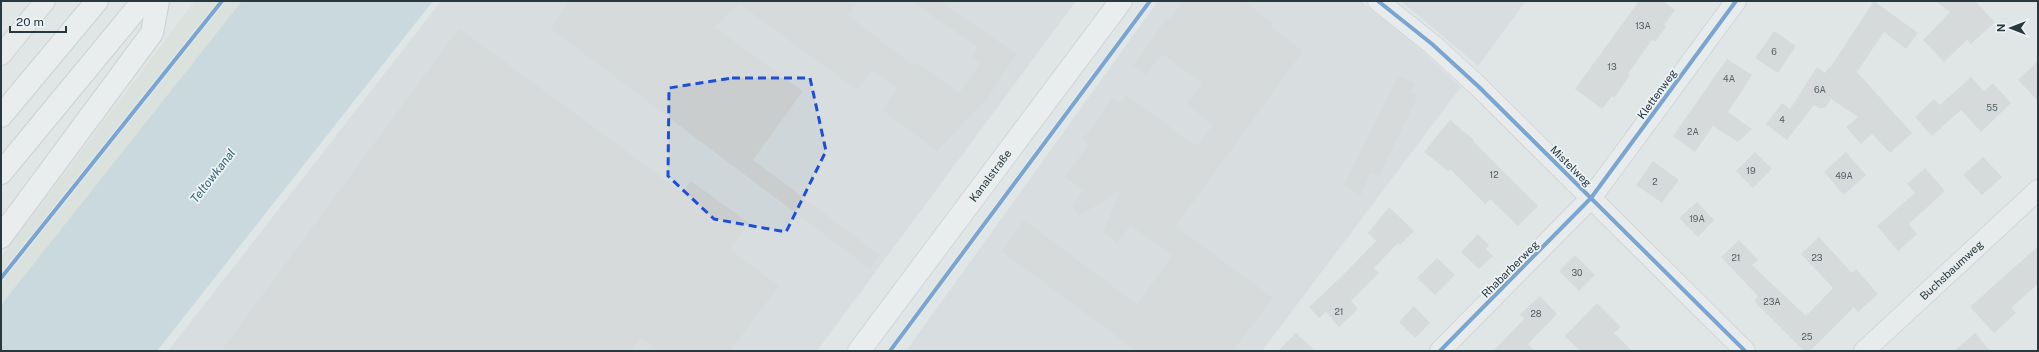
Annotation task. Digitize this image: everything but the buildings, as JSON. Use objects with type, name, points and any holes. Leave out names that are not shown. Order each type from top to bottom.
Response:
[{"type":"main road","points":[[1,116],[97,1]]},
{"type":"main road","points":[[1,173],[143,1]]},
{"type":"main road","points":[[1,237],[152,33],[158,1]]},
{"type":"main road","name":"Kanalstraße","points":[[859,351],[1121,1]]},
{"type":"street","points":[[1,55],[45,1]]},
{"type":"street","name":"Mistelweg","points":[[1378,1],[1432,44],[1479,87],[1745,351]]},
{"type":"street","name":"Klettenweg","points":[[1591,198],[1736,1]]},
{"type":"street","name":"Buchsbaumweg","points":[[1864,351],[2038,190]]},
{"type":"street","name":"Rhabarberweg","points":[[1440,351],[1591,198]]},
{"type":"highlighted area","points":[[732,78],[810,78],[826,151],[786,232],[714,219],[668,176],[669,88]]},
{"type":"shaded area","points":[[195,1],[242,1],[1,305],[1,257]]},
{"type":"shaded area","points":[[441,1],[1076,1],[817,351],[168,351]]},
{"type":"shaded area","points":[[1158,1],[1361,1],[1419,48],[1461,87],[1262,351],[906,351]]},
{"type":"shaded area","points":[[1401,1],[1526,1],[1478,66]]},
{"type":"water","name":"Teltowkanal","points":[[242,1],[433,1],[157,351],[1,351],[1,305]]},
{"type":"cycle path","points":[[1,278],[222,1]]},
{"type":"cycle path","points":[[890,351],[1150,1]]},
{"type":"cycle path","points":[[1378,1],[1432,44],[1479,87],[1745,351]]},
{"type":"cycle path","points":[[1440,351],[1591,198],[1736,1]]}]
